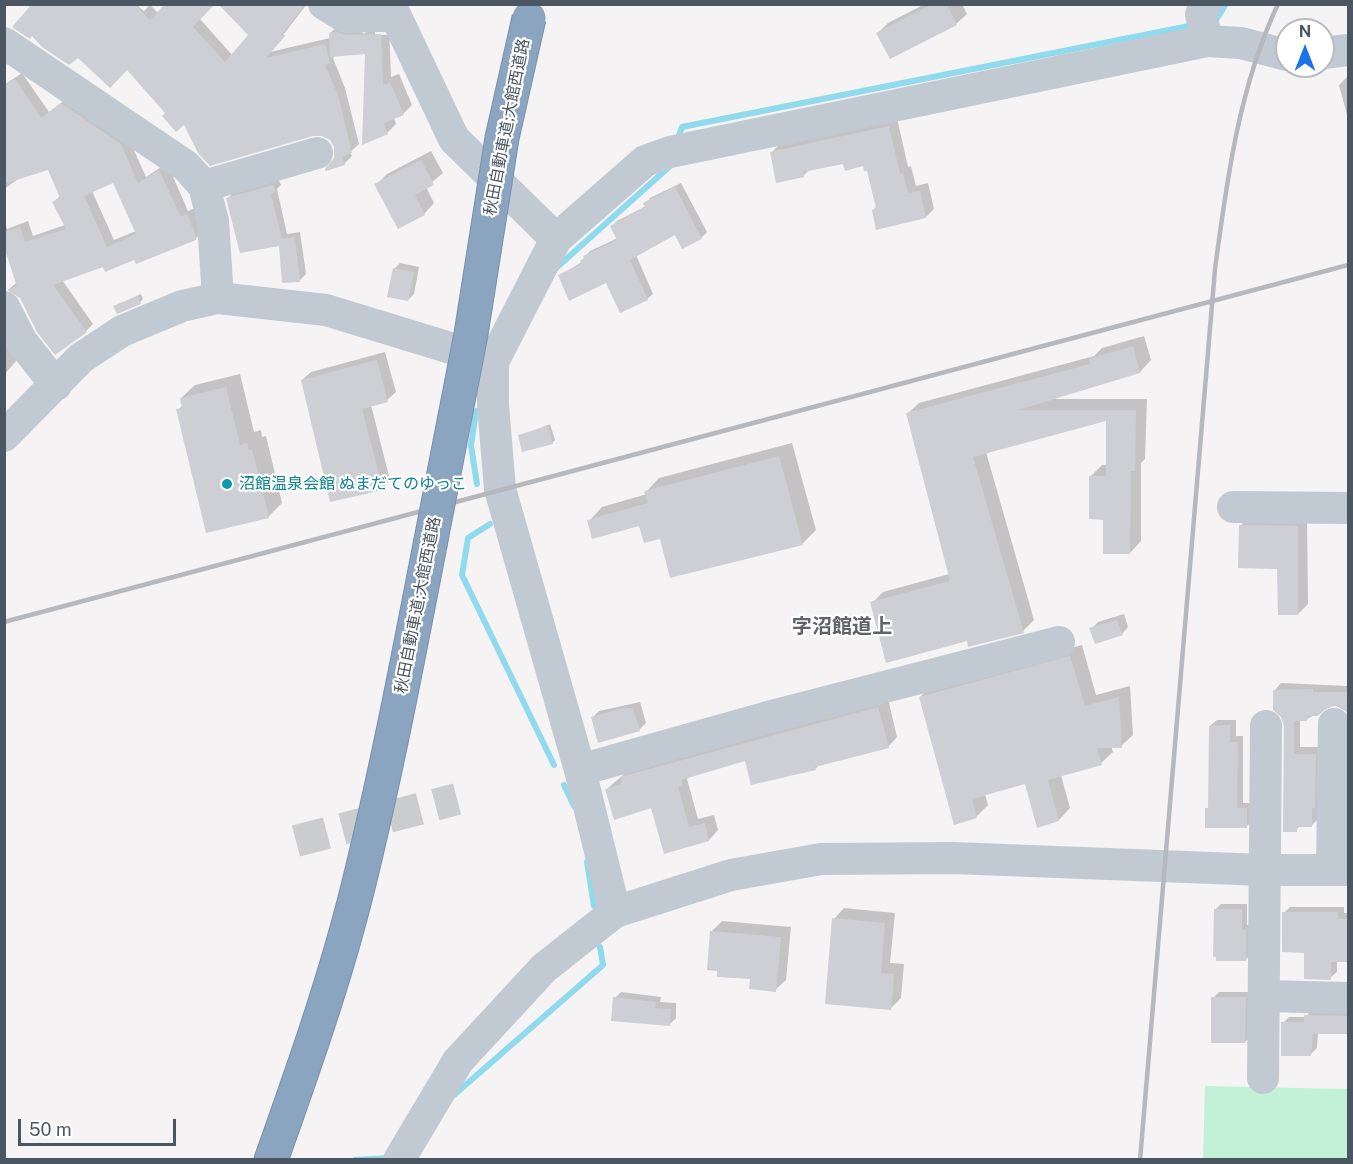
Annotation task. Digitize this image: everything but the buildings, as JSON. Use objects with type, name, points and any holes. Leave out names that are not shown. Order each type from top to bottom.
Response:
[{"type":"highway","name":"秋田自動車道;大館西道路","points":[[271,1160],[309,1054],[358,889],[394,731],[471,334],[502,138],[531,11]]},
{"type":"street","points":[[324,4],[345,17],[392,10],[454,139],[556,239]]},
{"type":"street","points":[[1206,4],[1201,14],[1207,40]]},
{"type":"street","points":[[615,912],[580,770],[500,489],[493,405],[493,362],[556,239],[645,161],[670,152],[1207,40],[1241,43],[1275,52]]},
{"type":"street","points":[[4,43],[58,82],[186,166],[204,186],[213,221],[218,298]]},
{"type":"street","points":[[204,186],[317,153]]},
{"type":"street","points":[[4,436],[81,357],[122,331],[182,306],[218,298],[326,310],[493,362]]},
{"type":"street","points":[[4,308],[22,342],[56,385]]},
{"type":"street","points":[[1233,507],[1348,508]]},
{"type":"street","points":[[580,770],[772,716],[1059,642]]},
{"type":"street","points":[[399,1160],[458,1061],[544,968],[615,912],[731,875],[821,859],[953,858],[1264,870],[1340,870],[1334,724]]},
{"type":"street","points":[[1263,1077],[1266,726]]},
{"type":"street","points":[[1264,996],[1348,998]]},
{"type":"green space","points":[[1205,1086],[1348,1089],[1348,1159],[1203,1160]]},
{"type":"waterway","points":[[1214,23],[1226,4]]},
{"type":"waterway","points":[[678,138],[682,127],[1189,26]]},
{"type":"waterway","points":[[555,269],[669,167]]},
{"type":"waterway","points":[[476,411],[471,446],[477,484]]},
{"type":"waterway","points":[[490,524],[468,538],[462,575],[554,765]]},
{"type":"waterway","points":[[564,785],[574,806]]},
{"type":"waterway","points":[[587,862],[594,906]]},
{"type":"waterway","points":[[454,1095],[603,965],[600,947]]},
{"type":"waterway","points":[[355,1160],[390,1158]]},
{"type":"tunnel","points":[[296,841],[457,799]]},
{"type":"railway","points":[[1140,1160],[1215,269],[1236,134],[1253,68],[1278,4]]},
{"type":"railway","points":[[4,622],[1348,265]]},
{"type":"place","name":"沼館温泉会館 ぬまだてのゆっこ","points":[[227,484]]},
{"type":"district","name":"字沼館道上","points":[[842,627]]}]
